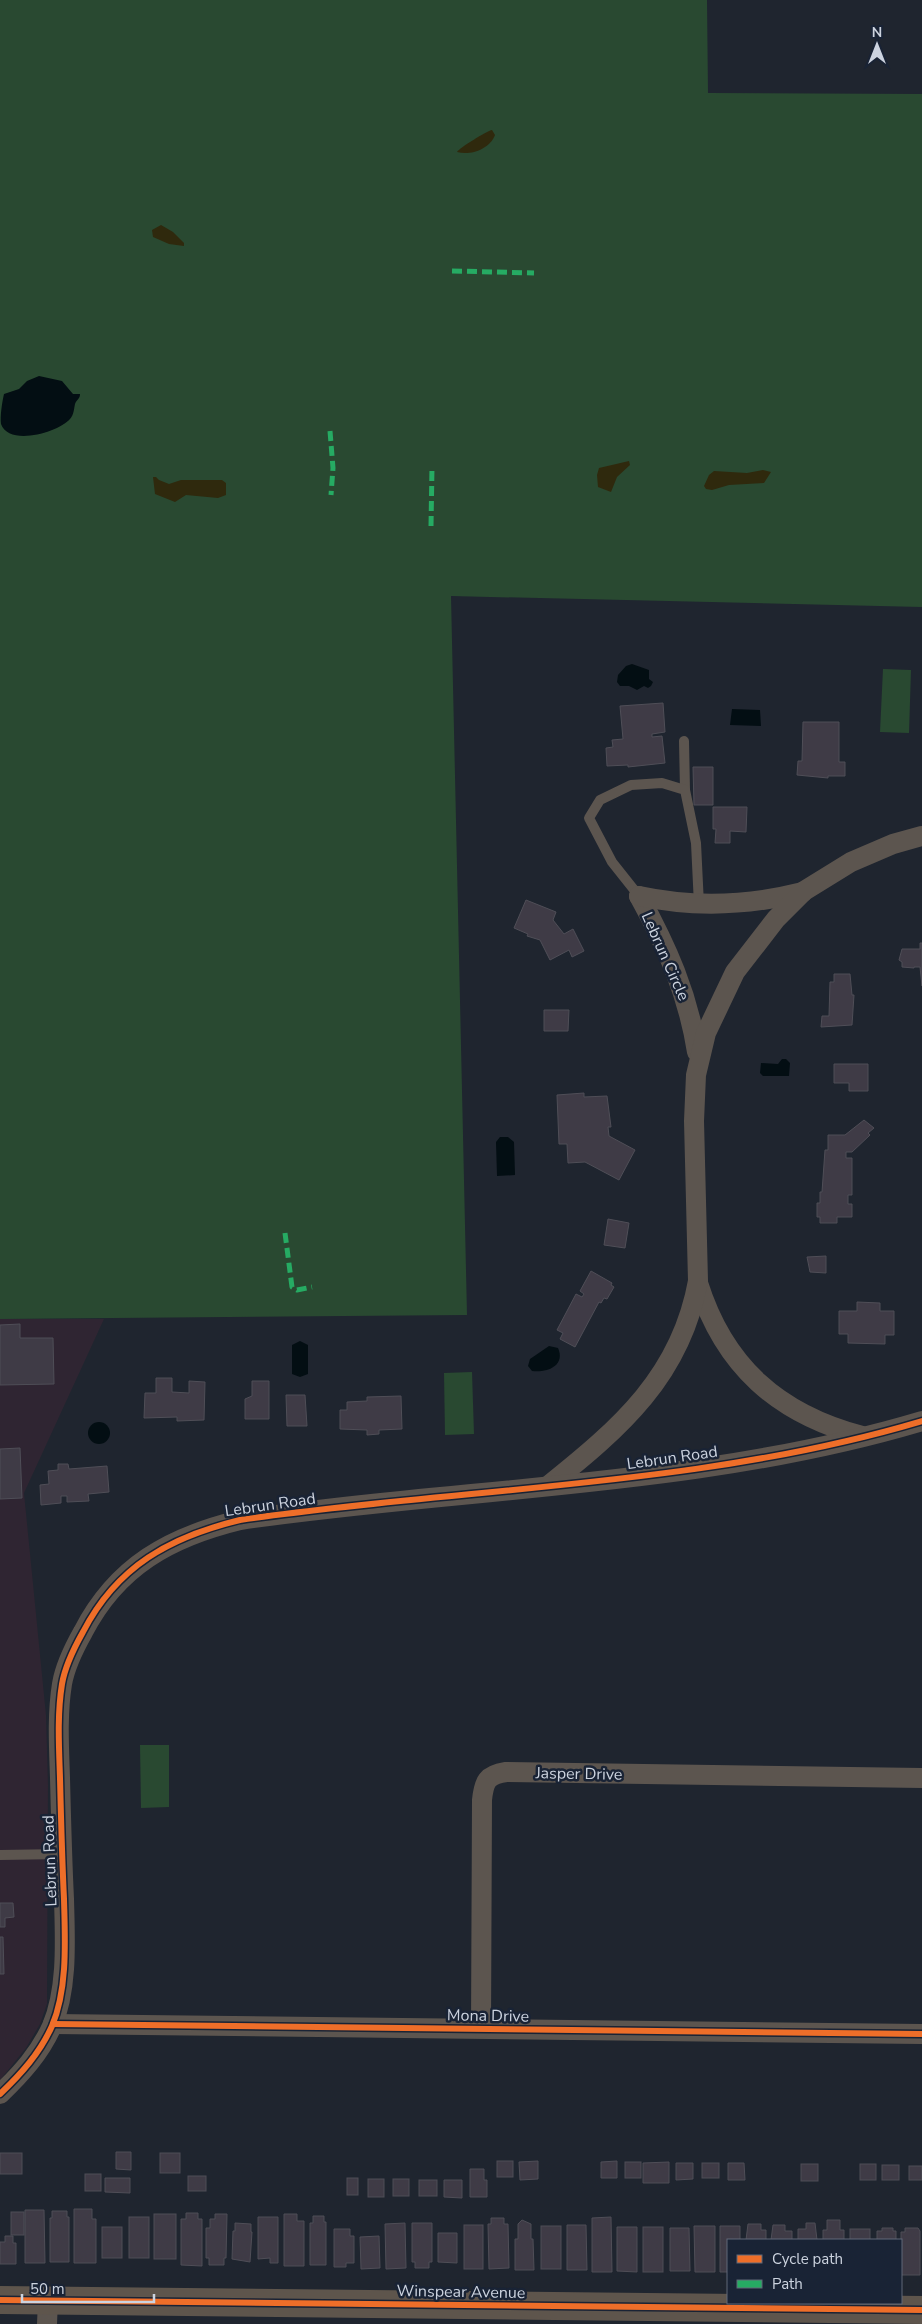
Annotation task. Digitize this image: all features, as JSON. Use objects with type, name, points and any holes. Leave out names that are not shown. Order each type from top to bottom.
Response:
[{"type":"street","name":"Lebrun Circle","points":[[549,1485],[618,1427],[648,1395],[671,1359],[694,1301],[698,1281],[694,1121],[699,1064],[706,1033],[735,972],[776,919],[804,891],[851,862],[893,844],[922,836]]},
{"type":"street","name":"Lebrun Circle","points":[[638,896],[699,905],[743,904],[769,900],[804,891]]},
{"type":"street","name":"Lebrun Circle","points":[[638,896],[654,924],[685,993],[693,1024],[699,1064]]},
{"type":"street","name":"Lebrun Circle","points":[[698,1281],[713,1323],[726,1346],[742,1368],[760,1385],[802,1415],[839,1430],[866,1437]]},
{"type":"street","name":"Lebrun Road","points":[[0,2094],[39,2053],[53,2024],[61,1994],[64,1929],[58,1719],[62,1682],[74,1648],[88,1620],[118,1580],[142,1561],[162,1548],[197,1532],[240,1520],[708,1467],[866,1437],[922,1420]]},
{"type":"street","name":"Jasper Drive","points":[[481,2028],[482,1800],[483,1788],[494,1774],[506,1772],[922,1778]]},
{"type":"street","name":"Mona Drive","points":[[53,2024],[922,2034]]},
{"type":"street","name":"Winspear Avenue","points":[[0,2300],[48,2312],[908,2314]]},
{"type":"lane","points":[[684,741],[685,790],[696,843],[699,905]]},
{"type":"lane","points":[[638,896],[612,862],[589,818],[600,800],[630,785],[662,783],[685,790]]},
{"type":"lane","points":[[0,1855],[62,1854]]},
{"type":"shaded area","points":[[39,376],[62,381],[73,394],[80,394],[73,414],[64,424],[34,435],[14,435],[6,431],[1,424],[4,394],[19,389],[27,381]]},
{"type":"shaded area","points":[[632,664],[649,670],[649,679],[653,682],[651,686],[648,688],[644,686],[637,690],[629,686],[620,686],[617,682],[618,675],[626,666]]},
{"type":"shaded area","points":[[732,709],[760,710],[761,726],[730,725]]},
{"type":"shaded area","points":[[782,1059],[786,1059],[790,1063],[789,1076],[763,1076],[760,1073],[761,1063],[778,1064]]},
{"type":"shaded area","points":[[500,1137],[508,1137],[514,1142],[515,1175],[497,1176],[496,1142]]},
{"type":"shaded area","points":[[0,1319],[104,1319],[24,1493],[46,1715],[48,1785],[47,2004],[40,2024],[26,2048],[0,2080]]},
{"type":"shaded area","points":[[300,1341],[308,1345],[308,1374],[300,1377],[292,1374],[292,1345]]},
{"type":"shaded area","points":[[549,1346],[558,1348],[560,1354],[557,1364],[543,1371],[532,1371],[528,1366],[530,1359]]},
{"type":"shaded area","points":[[99,1422],[107,1425],[110,1433],[107,1441],[99,1444],[91,1441],[88,1433],[91,1425]]},
{"type":"green space","points":[[0,0],[707,0],[708,93],[922,94],[922,607],[451,596],[467,1315],[0,1319]]},
{"type":"green space","points":[[883,669],[911,670],[909,733],[880,732]]},
{"type":"green space","points":[[472,1372],[474,1434],[445,1435],[444,1373]]},
{"type":"green space","points":[[140,1745],[169,1745],[169,1807],[141,1808]]},
{"type":"sand","points":[[492,130],[495,135],[484,148],[468,153],[457,152],[473,140]]},
{"type":"sand","points":[[161,225],[173,232],[184,243],[184,246],[169,244],[153,237],[152,230]]},
{"type":"sand","points":[[629,461],[630,465],[617,477],[611,492],[598,487],[597,475],[599,468]]},
{"type":"sand","points":[[763,470],[771,472],[764,483],[729,485],[712,490],[706,489],[704,486],[709,475],[714,471],[747,473]]},
{"type":"sand","points":[[153,477],[169,484],[181,480],[222,480],[226,483],[226,495],[218,498],[186,495],[175,502],[155,494]]},
{"type":"building","points":[[663,703],[665,732],[652,734],[652,737],[662,736],[665,763],[628,767],[628,765],[607,766],[606,748],[613,747],[612,740],[623,739],[620,706]]},
{"type":"building","points":[[803,722],[839,722],[839,762],[845,762],[845,776],[828,776],[828,778],[797,775],[798,761],[802,761]]},
{"type":"building","points":[[693,767],[713,767],[713,805],[694,805]]},
{"type":"building","points":[[713,807],[747,807],[746,832],[730,831],[730,843],[715,843],[716,829],[713,829]]},
{"type":"building","points":[[526,900],[556,912],[553,920],[564,934],[573,929],[584,951],[572,957],[569,950],[550,960],[540,940],[527,936],[528,934],[514,928]]},
{"type":"building","points":[[920,943],[922,943],[922,986],[920,967],[902,967],[902,962],[899,960],[902,949],[920,949]]},
{"type":"building","points":[[834,974],[850,974],[852,995],[854,995],[852,1025],[821,1027],[822,1016],[829,1016],[830,982],[834,982]]},
{"type":"building","points":[[544,1010],[569,1010],[568,1031],[544,1031]]},
{"type":"building","points":[[834,1064],[868,1064],[868,1091],[849,1091],[849,1083],[834,1083]]},
{"type":"building","points":[[584,1093],[584,1097],[607,1096],[611,1127],[608,1127],[609,1136],[635,1150],[619,1180],[585,1162],[568,1163],[567,1144],[559,1144],[557,1095]]},
{"type":"building","points":[[864,1120],[874,1128],[868,1133],[870,1135],[852,1152],[846,1152],[846,1158],[852,1158],[852,1195],[848,1195],[848,1204],[852,1204],[852,1217],[837,1217],[837,1223],[820,1223],[820,1217],[817,1217],[817,1203],[820,1203],[820,1192],[822,1192],[825,1150],[828,1150],[828,1135],[845,1135]]},
{"type":"building","points":[[608,1219],[629,1223],[625,1248],[604,1245]]},
{"type":"building","points":[[826,1256],[826,1273],[810,1272],[807,1257]]},
{"type":"building","points":[[591,1271],[612,1283],[611,1285],[614,1287],[607,1299],[604,1298],[601,1303],[599,1302],[575,1347],[560,1339],[563,1333],[557,1330],[576,1294],[582,1297],[584,1294],[580,1291]]},
{"type":"building","points":[[857,1302],[880,1303],[880,1311],[894,1311],[894,1335],[885,1335],[885,1344],[848,1343],[848,1334],[839,1334],[839,1311],[857,1311]]},
{"type":"building","points":[[20,1324],[20,1338],[53,1338],[54,1384],[0,1385],[0,1325]]},
{"type":"building","points":[[156,1378],[172,1378],[172,1392],[189,1393],[189,1381],[205,1382],[204,1420],[177,1421],[177,1417],[144,1418],[145,1393],[156,1393]]},
{"type":"building","points":[[252,1381],[269,1381],[269,1419],[245,1419],[245,1399],[252,1396]]},
{"type":"building","points":[[286,1395],[305,1395],[307,1426],[287,1426]]},
{"type":"building","points":[[401,1396],[402,1429],[379,1430],[379,1434],[367,1435],[367,1430],[340,1429],[340,1410],[347,1410],[347,1402],[367,1401],[367,1397]]},
{"type":"building","points":[[20,1448],[22,1498],[0,1499],[0,1449]]},
{"type":"building","points":[[58,1464],[68,1464],[69,1469],[107,1466],[109,1492],[88,1494],[89,1501],[67,1502],[67,1496],[61,1496],[61,1503],[41,1505],[40,1485],[49,1484],[48,1471],[58,1470]]},
{"type":"building","points":[[0,1903],[13,1903],[14,1917],[5,1918],[5,1927],[0,1927]]},
{"type":"building","points":[[0,1937],[3,1937],[4,1974],[0,1974]]},
{"type":"building","points":[[116,2152],[131,2152],[131,2170],[116,2169]]},
{"type":"building","points":[[0,2153],[22,2153],[22,2174],[0,2174]]},
{"type":"building","points":[[160,2153],[180,2153],[180,2173],[160,2173]]},
{"type":"building","points":[[497,2161],[513,2161],[513,2177],[497,2177]]},
{"type":"building","points":[[538,2161],[538,2179],[520,2180],[519,2162]]},
{"type":"building","points":[[617,2161],[617,2178],[601,2178],[601,2162]]},
{"type":"building","points":[[625,2162],[641,2162],[641,2178],[625,2178]]},
{"type":"building","points":[[669,2162],[669,2183],[643,2183],[643,2163]]},
{"type":"building","points":[[676,2163],[693,2163],[693,2179],[676,2180]]},
{"type":"building","points":[[702,2163],[719,2163],[719,2178],[702,2178]]},
{"type":"building","points":[[728,2163],[744,2163],[745,2180],[728,2180]]},
{"type":"building","points":[[801,2164],[818,2164],[818,2181],[801,2181]]},
{"type":"building","points":[[860,2164],[876,2164],[876,2180],[860,2180]]},
{"type":"building","points":[[882,2165],[899,2165],[899,2180],[882,2180]]},
{"type":"building","points":[[909,2166],[922,2166],[922,2180],[909,2180]]},
{"type":"building","points":[[470,2169],[484,2169],[484,2180],[487,2180],[487,2197],[470,2197]]},
{"type":"building","points":[[85,2174],[101,2174],[101,2191],[85,2191]]},
{"type":"building","points":[[188,2176],[206,2176],[206,2191],[188,2191]]},
{"type":"building","points":[[105,2178],[130,2178],[130,2193],[105,2192]]},
{"type":"building","points":[[347,2178],[358,2178],[358,2195],[347,2195]]},
{"type":"building","points":[[368,2179],[384,2179],[384,2197],[368,2197]]},
{"type":"building","points":[[393,2179],[409,2179],[409,2196],[393,2196]]},
{"type":"building","points":[[419,2180],[437,2180],[437,2196],[419,2196]]},
{"type":"building","points":[[444,2180],[462,2180],[462,2198],[444,2197]]},
{"type":"building","points":[[74,2209],[92,2209],[92,2219],[96,2219],[96,2263],[74,2263]]},
{"type":"building","points":[[25,2210],[44,2210],[45,2263],[25,2263]]},
{"type":"building","points":[[52,2211],[67,2211],[67,2217],[69,2217],[69,2262],[50,2262],[50,2218],[52,2218]]},
{"type":"building","points":[[11,2212],[24,2212],[24,2235],[11,2235]]},
{"type":"building","points":[[186,2213],[198,2213],[198,2219],[202,2219],[202,2266],[181,2265],[181,2219],[186,2219]]},
{"type":"building","points":[[154,2214],[176,2214],[176,2259],[154,2259]]},
{"type":"building","points":[[215,2214],[227,2214],[226,2258],[224,2258],[224,2265],[209,2265],[209,2258],[206,2258],[206,2228],[210,2228],[210,2219],[215,2219]]},
{"type":"building","points":[[284,2214],[297,2214],[297,2221],[304,2221],[304,2266],[284,2266]]},
{"type":"building","points":[[313,2216],[324,2216],[324,2222],[326,2222],[326,2265],[310,2265],[310,2223],[313,2223]]},
{"type":"building","points":[[129,2217],[149,2217],[149,2258],[129,2258]]},
{"type":"building","points":[[258,2217],[278,2217],[278,2263],[270,2263],[270,2258],[258,2259]]},
{"type":"building","points":[[611,2217],[612,2272],[592,2272],[592,2218]]},
{"type":"building","points":[[491,2218],[504,2218],[504,2224],[508,2224],[509,2268],[489,2269],[488,2224],[491,2224]]},
{"type":"building","points":[[522,2220],[531,2224],[534,2270],[515,2270],[515,2239],[518,2239],[518,2224]]},
{"type":"building","points":[[827,2220],[840,2220],[840,2230],[844,2230],[844,2239],[823,2239],[823,2230],[827,2230]]},
{"type":"building","points":[[235,2223],[251,2224],[250,2262],[232,2259]]},
{"type":"building","points":[[405,2223],[406,2268],[386,2269],[385,2224]]},
{"type":"building","points":[[412,2223],[432,2223],[432,2262],[429,2262],[429,2268],[415,2268],[415,2262],[412,2262]]},
{"type":"building","points":[[806,2223],[815,2223],[817,2239],[798,2239],[798,2229],[806,2229]]},
{"type":"building","points":[[748,2224],[761,2224],[761,2230],[766,2230],[766,2239],[746,2239]]},
{"type":"building","points":[[464,2225],[483,2225],[483,2269],[464,2269]]},
{"type":"building","points":[[567,2225],[586,2225],[587,2270],[567,2270]]},
{"type":"building","points":[[773,2225],[785,2225],[785,2231],[792,2231],[792,2239],[771,2239]]},
{"type":"building","points":[[541,2226],[561,2226],[561,2269],[541,2269]]},
{"type":"building","points":[[694,2226],[715,2226],[715,2272],[695,2272]]},
{"type":"building","points":[[720,2226],[740,2226],[740,2239],[727,2239],[727,2272],[720,2272]]},
{"type":"building","points":[[102,2227],[122,2227],[122,2258],[102,2258]]},
{"type":"building","points":[[617,2227],[637,2227],[637,2272],[617,2271]]},
{"type":"building","points":[[643,2227],[663,2227],[663,2272],[643,2272]]},
{"type":"building","points":[[670,2228],[689,2228],[690,2271],[670,2271]]},
{"type":"building","points":[[882,2228],[893,2228],[893,2231],[896,2231],[896,2239],[877,2239],[877,2231],[882,2231]]},
{"type":"building","points":[[905,2228],[918,2228],[920,2231],[920,2275],[902,2275],[901,2232],[905,2232]]},
{"type":"building","points":[[334,2229],[350,2229],[350,2236],[354,2236],[354,2263],[346,2263],[346,2267],[334,2267]]},
{"type":"building","points":[[850,2229],[870,2229],[870,2239],[850,2239]]},
{"type":"building","points":[[438,2233],[457,2233],[457,2263],[438,2262]]},
{"type":"building","points":[[5,2236],[13,2236],[13,2243],[16,2243],[16,2264],[0,2264],[0,2242],[5,2242]]},
{"type":"building","points":[[379,2236],[380,2268],[361,2269],[360,2237]]},
{"type":"marked path","points":[[452,271],[534,273]]},
{"type":"marked path","points":[[330,431],[333,468],[331,495]]},
{"type":"marked path","points":[[431,526],[432,467]]},
{"type":"marked path","points":[[285,1233],[292,1287],[297,1290],[312,1287]]},
{"type":"cycle path","points":[[0,2094],[23,2071],[42,2045],[52,2026],[61,1996],[65,1930],[59,1707],[63,1677],[73,1651],[97,1609],[112,1589],[129,1572],[148,1558],[191,1535],[240,1520],[325,1509],[669,1473],[754,1460],[839,1443],[922,1421]]},
{"type":"cycle path","points":[[53,2024],[922,2034]]},
{"type":"cycle path","points":[[0,2300],[922,2310]]}]
